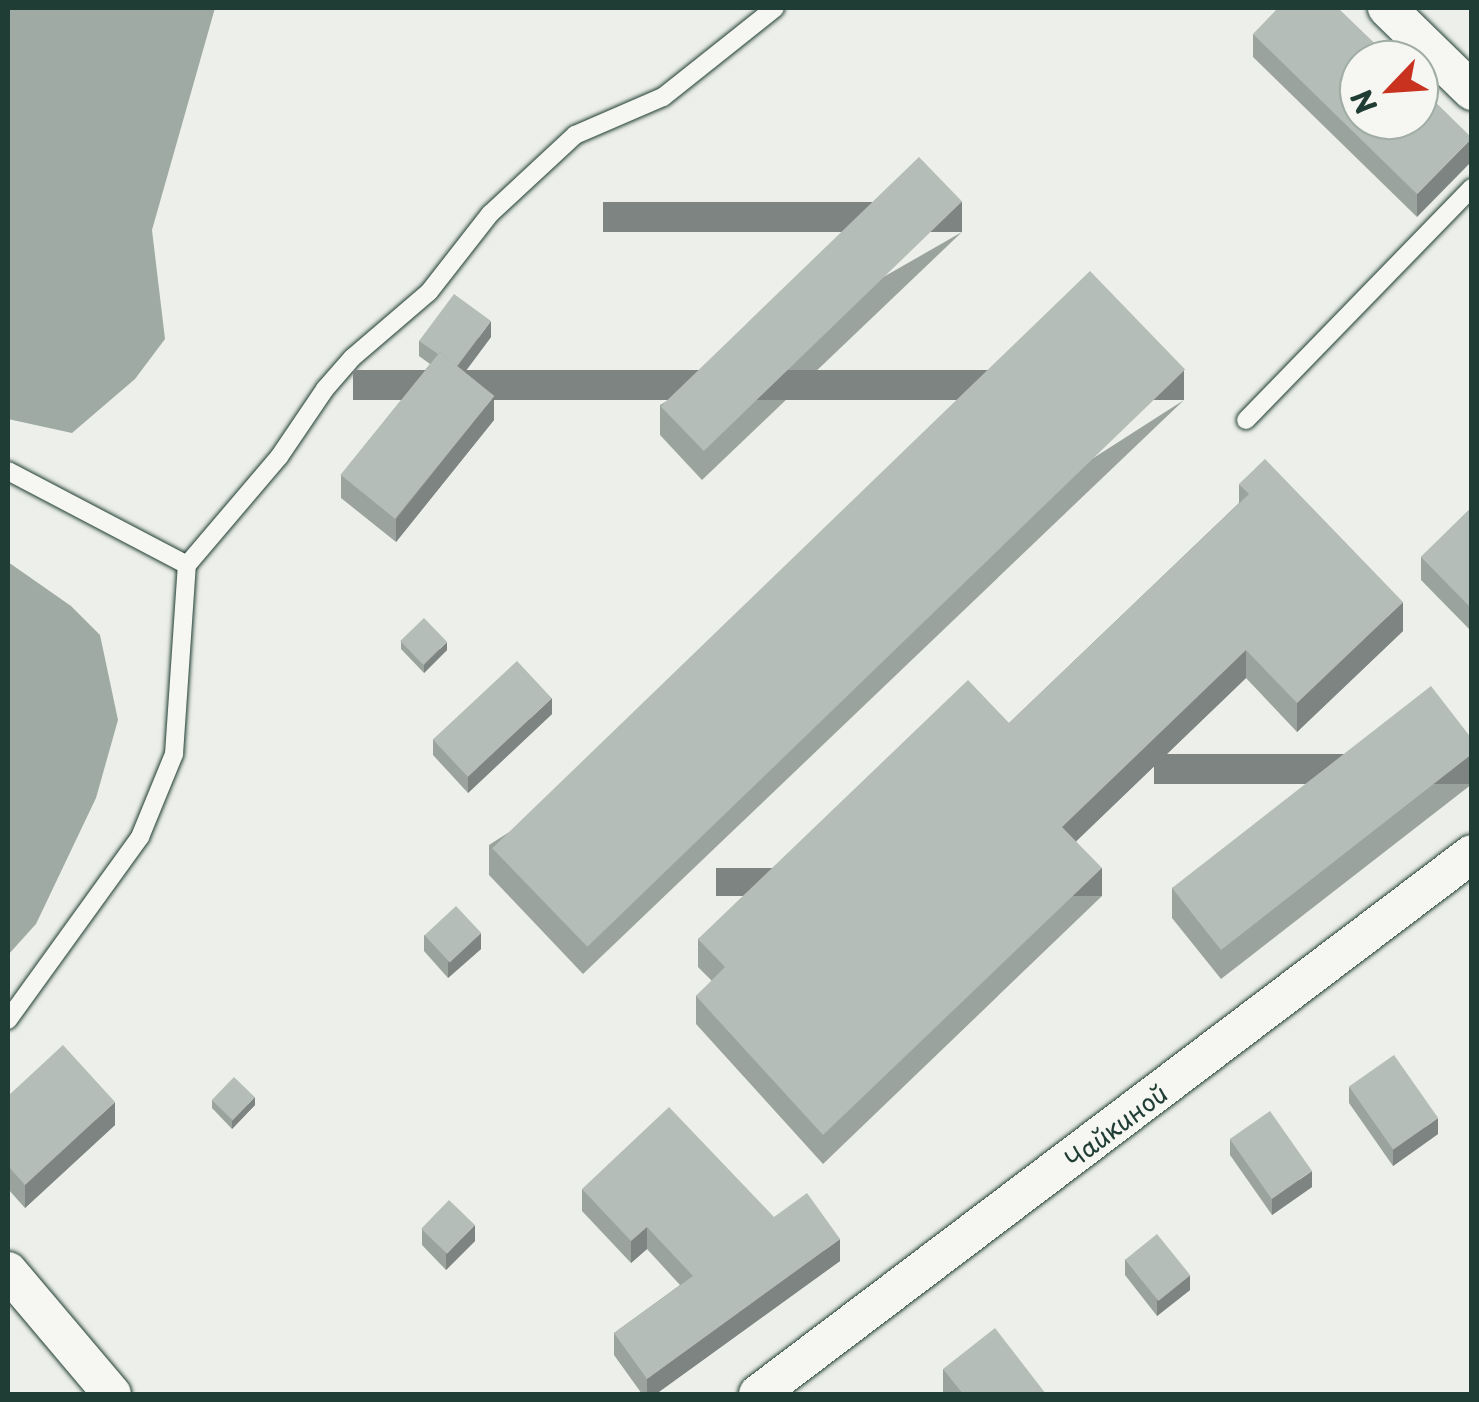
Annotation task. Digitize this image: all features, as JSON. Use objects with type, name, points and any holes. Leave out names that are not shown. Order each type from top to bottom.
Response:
[{"type":"street","points":[[1387,8],[1472,91]]},
{"type":"street","name":"Чайкиной","points":[[758,1394],[1472,854]]},
{"type":"street","points":[[8,1270],[112,1394]]},
{"type":"lane","points":[[8,1020],[140,837],[174,754],[188,565],[279,457],[325,389],[429,292],[490,214],[575,136],[663,97],[775,8]]},
{"type":"lane","points":[[1246,420],[1472,188]]},
{"type":"lane","points":[[8,471],[188,565]]},
{"type":"shaded area","points":[[8,8],[215,8],[152,230],[165,339],[135,379],[72,433],[8,419]]},
{"type":"shaded area","points":[[8,562],[71,606],[100,635],[118,720],[96,798],[36,924],[8,955]]},
{"type":"building","points":[[1278,8],[1338,8],[1371,40],[1339,40],[1339,118],[1253,34]]},
{"type":"building","points":[[1439,106],[1472,138],[1417,194],[1362,140],[1439,140]]},
{"type":"building","points":[[919,157],[962,202],[704,451],[661,406]]},
{"type":"building","points":[[1090,271],[1185,370],[587,947],[492,848]]},
{"type":"building","points":[[454,294],[491,321],[457,366],[419,341]]},
{"type":"building","points":[[440,352],[494,396],[395,519],[341,475]]},
{"type":"building","points":[[1265,459],[1403,602],[1297,703],[1246,650],[1062,827],[1102,868],[823,1135],[696,996],[725,967],[698,939],[968,680],[1009,723],[1249,494],[1239,484]]},
{"type":"building","points":[[1472,507],[1472,609],[1421,557]]},
{"type":"building","points":[[424,618],[447,642],[423,665],[400,641]]},
{"type":"building","points":[[517,661],[552,698],[468,777],[433,739]]},
{"type":"building","points":[[1431,686],[1472,739],[1472,754],[1221,950],[1172,888]]},
{"type":"building","points":[[456,906],[481,933],[450,962],[425,935]]},
{"type":"building","points":[[63,1045],[115,1102],[25,1185],[8,1166],[8,1096]]},
{"type":"building","points":[[1394,1055],[1438,1118],[1393,1150],[1349,1087]]},
{"type":"building","points":[[234,1077],[255,1097],[233,1120],[212,1100]]},
{"type":"building","points":[[669,1107],[774,1217],[807,1193],[840,1239],[647,1379],[614,1333],[693,1276],[647,1227],[631,1241],[582,1189]]},
{"type":"building","points":[[1270,1111],[1312,1171],[1272,1199],[1230,1139]]},
{"type":"building","points":[[449,1200],[475,1225],[447,1254],[421,1229]]},
{"type":"building","points":[[1157,1234],[1190,1275],[1158,1301],[1125,1260]]},
{"type":"building","points":[[995,1328],[1046,1394],[963,1394],[943,1369]]}]
